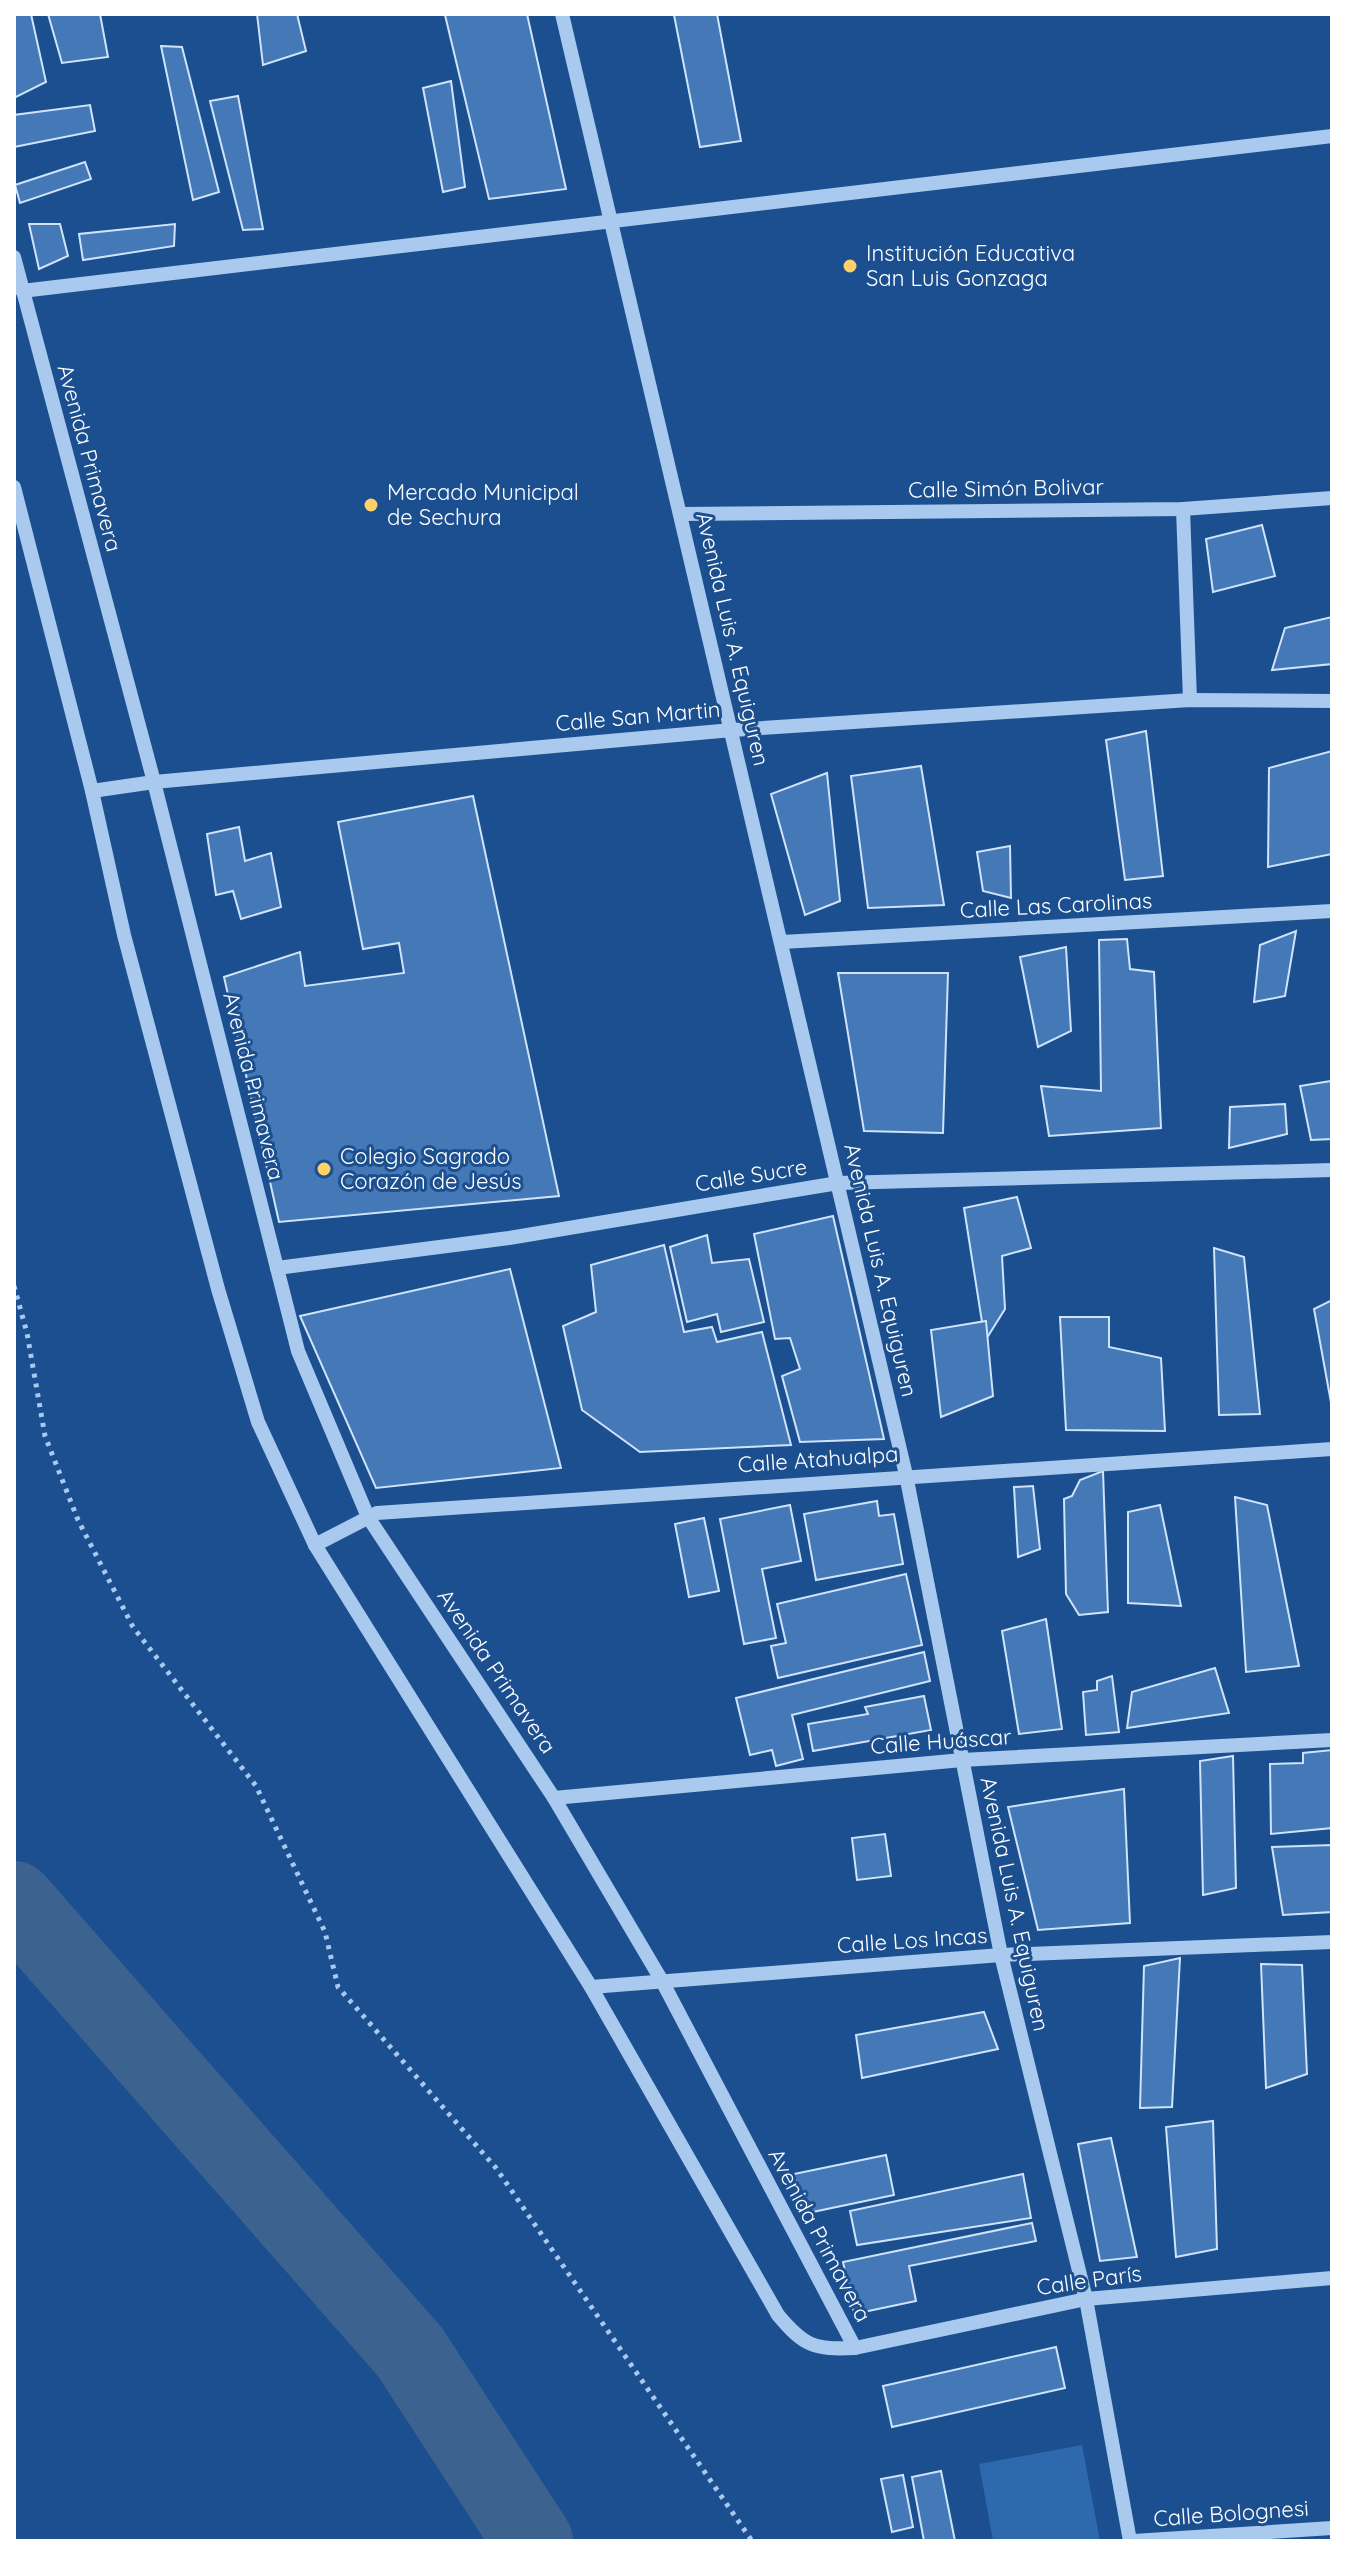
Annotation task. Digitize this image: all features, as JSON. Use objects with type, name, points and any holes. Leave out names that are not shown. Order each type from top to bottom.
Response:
[{"type":"street","name":"Avenida Luis A. Equiguren","points":[[562,14],[906,1475],[1001,1955],[1086,2299],[1132,2541]]},
{"type":"street","points":[[22,291],[1332,136]]},
{"type":"street","name":"Avenida Primavera","points":[[14,257],[154,782],[298,1351],[368,1517],[554,1798],[662,1981],[855,2348],[825,2349],[807,2344],[778,2315],[591,1987],[315,1545],[258,1422],[218,1289],[124,935],[92,791],[14,487]]},
{"type":"street","name":"Calle Simón Bolivar","points":[[681,514],[1183,509],[1332,498]]},
{"type":"street","points":[[1183,509],[1190,700]]},
{"type":"street","name":"Calle San Martin","points":[[92,791],[154,782],[732,730],[1190,700],[1332,701]]},
{"type":"street","name":"Calle Las Carolinas","points":[[782,942],[1332,911]]},
{"type":"street","name":"Calle Sucre","points":[[277,1268],[509,1238],[838,1183],[1332,1170]]},
{"type":"street","name":"Calle Atahualpa","points":[[315,1545],[377,1513],[906,1475],[1332,1449]]},
{"type":"street","name":"Calle Huáscar","points":[[554,1798],[962,1760],[1332,1740]]},
{"type":"street","name":"Calle Los Incas","points":[[591,1987],[1001,1955],[1332,1942]]},
{"type":"street","name":"Calle París","points":[[855,2348],[1086,2299],[1332,2278]]},
{"type":"street","name":"Calle Bolognesi","points":[[1132,2541],[1332,2528]]},
{"type":"path","points":[[14,1286],[27,1333],[45,1436],[78,1520],[133,1627],[256,1786],[325,1932],[338,1987],[496,2168],[752,2541]]},
{"type":"shaded area","points":[[1082,2445],[1100,2541],[993,2541],[979,2464]]},
{"type":"building","points":[[14,14],[31,14],[46,82],[14,98]]},
{"type":"building","points":[[48,14],[100,14],[108,57],[62,63]]},
{"type":"building","points":[[257,14],[297,14],[306,51],[263,65]]},
{"type":"building","points":[[527,14],[566,189],[489,199],[445,15]]},
{"type":"building","points":[[717,14],[741,141],[700,147],[674,15]]},
{"type":"building","points":[[161,46],[182,47],[219,192],[193,200]]},
{"type":"building","points":[[451,81],[465,187],[443,192],[423,88]]},
{"type":"building","points":[[238,96],[263,229],[243,230],[210,101]]},
{"type":"building","points":[[90,105],[95,131],[14,147],[14,115]]},
{"type":"building","points":[[85,162],[91,179],[20,203],[15,185]]},
{"type":"building","points":[[29,224],[60,224],[68,256],[39,269]]},
{"type":"building","points":[[175,224],[174,246],[83,260],[79,234]]},
{"type":"building","points":[[1262,525],[1275,576],[1213,592],[1206,539]]},
{"type":"building","points":[[1332,617],[1332,664],[1272,670],[1285,628]]},
{"type":"building","points":[[1146,731],[1163,876],[1125,880],[1106,740]]},
{"type":"building","points":[[1332,751],[1332,854],[1268,867],[1269,768]]},
{"type":"building","points":[[921,766],[944,905],[868,908],[851,776]]},
{"type":"building","points":[[827,773],[840,901],[805,915],[771,794]]},
{"type":"building","points":[[473,796],[559,1196],[279,1222],[224,977],[300,952],[305,986],[404,973],[399,943],[363,949],[338,822]]},
{"type":"building","points":[[239,827],[245,861],[271,853],[281,907],[241,919],[233,891],[216,895],[207,834]]},
{"type":"building","points":[[1010,846],[1011,898],[983,891],[977,852]]},
{"type":"building","points":[[1296,931],[1285,996],[1254,1002],[1260,945]]},
{"type":"building","points":[[1127,939],[1130,969],[1154,972],[1161,1128],[1049,1136],[1041,1086],[1101,1091],[1099,940]]},
{"type":"building","points":[[1066,947],[1071,1031],[1038,1047],[1020,957]]},
{"type":"building","points":[[838,973],[948,973],[943,1133],[864,1131]]},
{"type":"building","points":[[1331,1081],[1332,1139],[1311,1140],[1300,1086]]},
{"type":"building","points":[[1285,1104],[1287,1134],[1229,1148],[1230,1107]]},
{"type":"building","points":[[1017,1197],[1031,1248],[1002,1256],[1005,1309],[985,1341],[964,1208]]},
{"type":"building","points":[[833,1216],[884,1439],[800,1442],[782,1376],[800,1369],[790,1338],[775,1339],[754,1234]]},
{"type":"building","points":[[707,1235],[712,1263],[749,1259],[764,1322],[721,1332],[717,1314],[687,1322],[670,1247]]},
{"type":"building","points":[[664,1245],[684,1332],[712,1327],[717,1342],[762,1332],[791,1445],[640,1452],[582,1410],[563,1326],[596,1312],[591,1265]]},
{"type":"building","points":[[1214,1248],[1244,1257],[1260,1414],[1219,1415]]},
{"type":"building","points":[[510,1269],[561,1468],[376,1488],[300,1316]]},
{"type":"building","points":[[1332,1300],[1332,1408],[1314,1309]]},
{"type":"building","points":[[1060,1317],[1109,1317],[1109,1347],[1161,1358],[1165,1431],[1066,1430]]},
{"type":"building","points":[[986,1321],[993,1396],[941,1417],[931,1330]]},
{"type":"building","points":[[1103,1471],[1108,1612],[1079,1615],[1066,1594],[1064,1499],[1072,1496],[1080,1480]]},
{"type":"building","points":[[1033,1486],[1040,1549],[1018,1557],[1014,1487]]},
{"type":"building","points":[[1235,1497],[1267,1505],[1299,1666],[1246,1672]]},
{"type":"building","points":[[877,1501],[879,1516],[894,1514],[903,1564],[816,1580],[804,1514]]},
{"type":"building","points":[[790,1505],[801,1561],[762,1569],[776,1638],[744,1644],[720,1519]]},
{"type":"building","points":[[1160,1505],[1181,1606],[1128,1603],[1128,1512]]},
{"type":"building","points":[[704,1518],[719,1591],[689,1597],[675,1524]]},
{"type":"building","points":[[906,1574],[922,1645],[778,1678],[771,1646],[786,1643],[777,1604]]},
{"type":"building","points":[[1046,1619],[1062,1729],[1019,1734],[1002,1631]]},
{"type":"building","points":[[924,1652],[930,1681],[792,1715],[803,1759],[776,1766],[772,1750],[750,1755],[736,1698]]},
{"type":"building","points":[[1215,1668],[1229,1713],[1127,1728],[1132,1692]]},
{"type":"building","points":[[1112,1676],[1119,1732],[1086,1735],[1083,1692],[1097,1690],[1097,1681]]},
{"type":"building","points":[[924,1696],[931,1730],[813,1751],[808,1724],[868,1714],[865,1707]]},
{"type":"building","points":[[1332,1750],[1332,1828],[1271,1834],[1270,1764],[1303,1763],[1303,1753]]},
{"type":"building","points":[[1233,1756],[1236,1888],[1203,1895],[1200,1761]]},
{"type":"building","points":[[1124,1789],[1130,1923],[1038,1930],[1008,1807]]},
{"type":"building","points":[[885,1834],[891,1876],[857,1880],[852,1838]]},
{"type":"building","points":[[1332,1845],[1332,1912],[1283,1915],[1272,1847]]},
{"type":"building","points":[[1180,1958],[1172,2107],[1140,2108],[1144,1966]]},
{"type":"building","points":[[1261,1964],[1302,1965],[1307,2074],[1266,2088]]},
{"type":"building","points":[[984,2012],[998,2049],[862,2078],[856,2035]]},
{"type":"building","points":[[1213,2121],[1217,2249],[1176,2257],[1166,2127]]},
{"type":"building","points":[[1111,2138],[1137,2257],[1100,2261],[1078,2144]]},
{"type":"building","points":[[886,2155],[894,2195],[803,2214],[794,2174]]},
{"type":"building","points":[[1023,2174],[1031,2218],[857,2245],[850,2211]]},
{"type":"building","points":[[1032,2223],[1036,2241],[909,2266],[916,2301],[854,2314],[843,2262]]},
{"type":"building","points":[[1056,2347],[1065,2388],[892,2427],[883,2386]]},
{"type":"building","points":[[941,2471],[955,2541],[924,2541],[912,2477]]},
{"type":"building","points":[[903,2475],[913,2527],[892,2532],[881,2479]]},
{"type":"waterway","points":[[14,1901],[410,2352],[533,2541]]},
{"type":"place","name":"Institución Educativa San Luis Gonzaga","points":[[850,266]]},
{"type":"place","name":"Mercado Municipal de Sechura","points":[[371,505]]},
{"type":"place","name":"Colegio Sagrado Corazón de Jesús","points":[[324,1169]]}]
